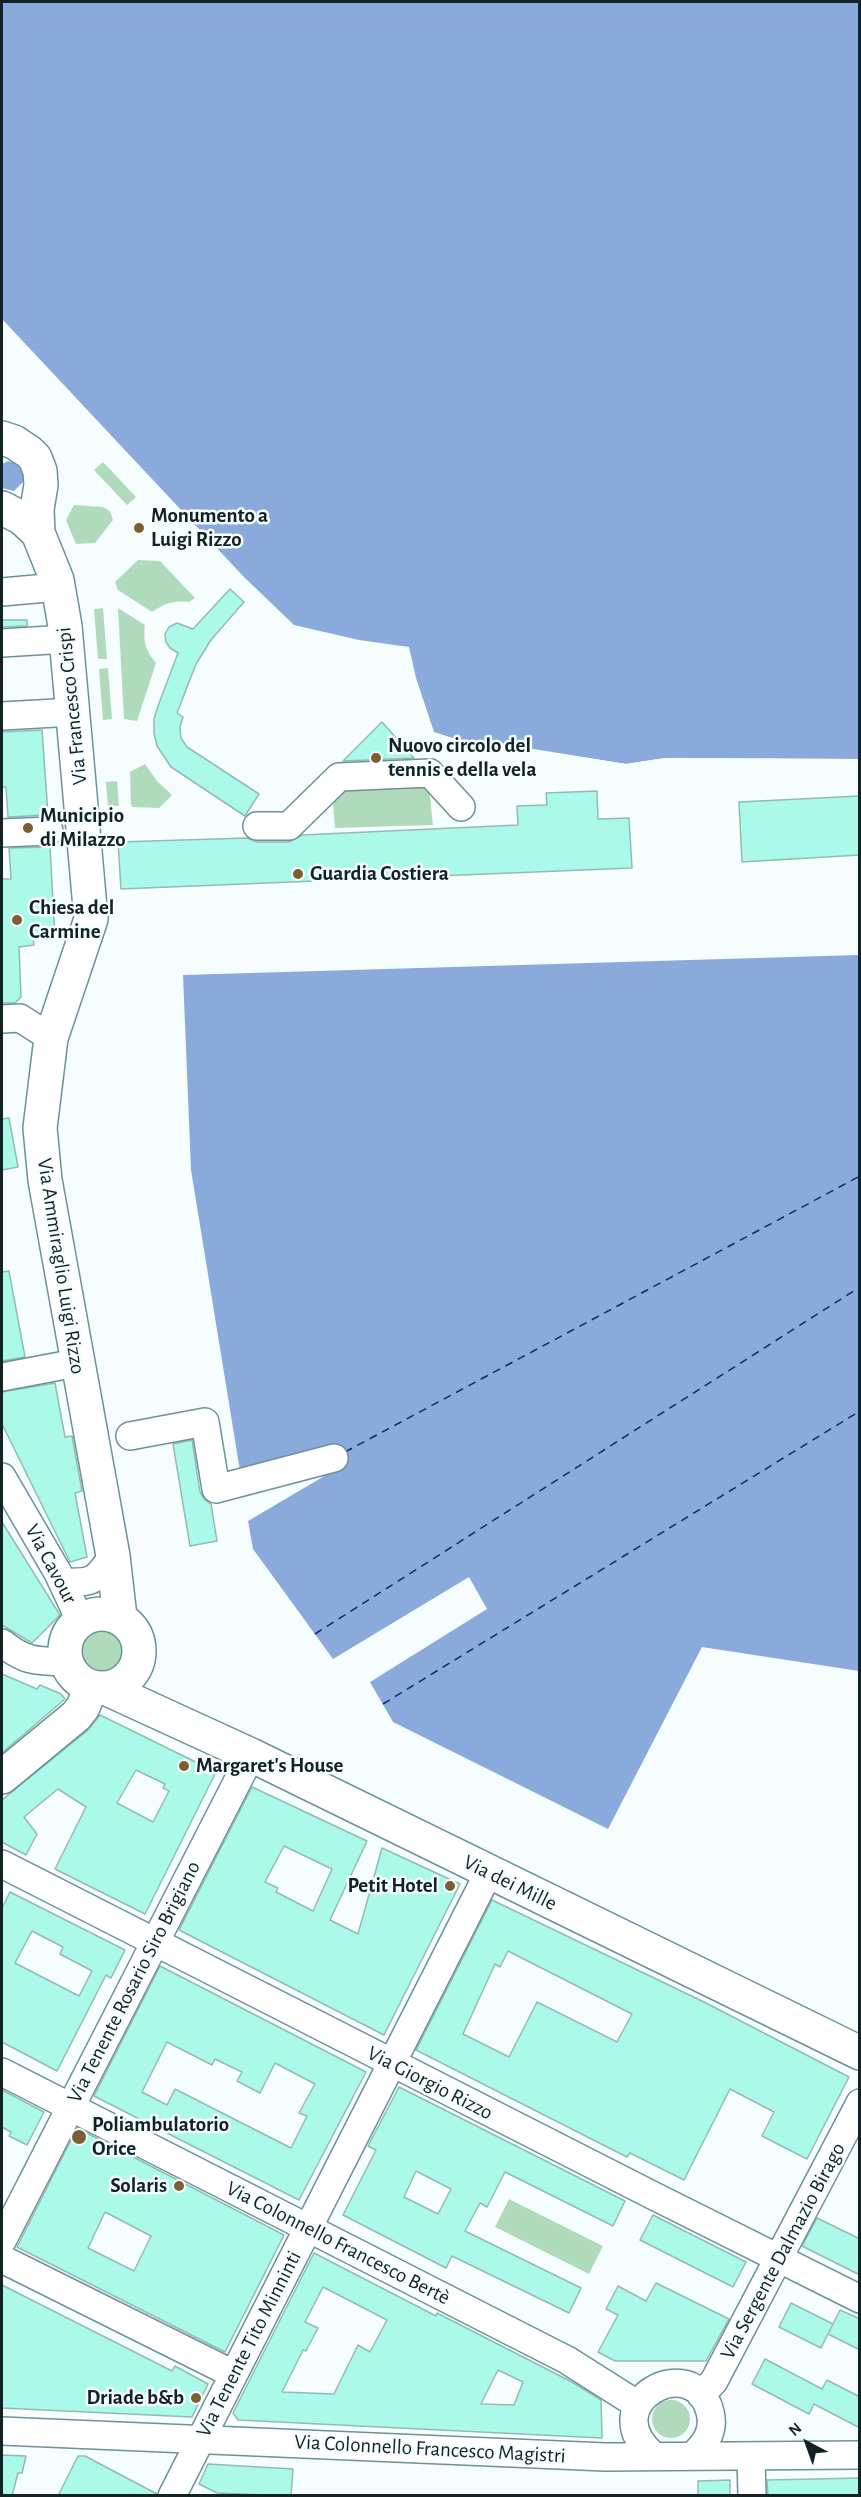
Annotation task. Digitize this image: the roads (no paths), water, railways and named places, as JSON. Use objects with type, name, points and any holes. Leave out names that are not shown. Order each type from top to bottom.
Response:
[{"type":"main road","points":[[2,438],[30,452],[39,464],[41,485],[37,509],[38,533]]},
{"type":"main road","points":[[2,508],[22,518],[38,533]]},
{"type":"main road","name":"Via Francesco Crispi","points":[[38,533],[48,554],[58,587],[67,639],[91,919]]},
{"type":"main road","name":"Via Ammiraglio Luigi Rizzo","points":[[91,919],[51,1038],[40,1128],[45,1180],[76,1363],[113,1556],[120,1617]]},
{"type":"main road","points":[[2,1777],[76,1716],[98,1688],[116,1686],[126,1680],[138,1662],[139,1642],[133,1628],[120,1617],[100,1613],[80,1620],[74,1627],[66,1643],[66,1662]]},
{"type":"main road","name":"Via dei Mille","points":[[66,1662],[76,1677],[98,1688],[161,1713],[251,1755],[860,2053]]},
{"type":"main road","points":[[134,1671],[161,1713]]},
{"type":"street","points":[[2,592],[58,587]]},
{"type":"street","points":[[2,643],[67,639]]},
{"type":"street","points":[[2,716],[74,712]]},
{"type":"street","points":[[257,826],[289,826],[339,777],[430,774],[461,807]]},
{"type":"street","points":[[2,833],[49,831]]},
{"type":"street","points":[[2,1019],[20,1018],[51,1038]]},
{"type":"street","points":[[2,1377],[76,1363]]},
{"type":"street","points":[[130,1436],[205,1422],[216,1489],[334,1458]]},
{"type":"street","name":"Via Cavour","points":[[2,1477],[63,1582],[80,1620]]},
{"type":"street","points":[[63,1582],[86,1582],[98,1577],[113,1556]]},
{"type":"street","points":[[2,1643],[19,1656],[38,1661],[66,1662]]},
{"type":"street","name":"Via Tenente Rosario Siro Brigiano","points":[[2,2241],[251,1755]]},
{"type":"street","name":"Via Giorgio Rizzo","points":[[2,1864],[778,2259],[860,2298]]},
{"type":"street","name":"Via Tenente Tito Minninti","points":[[172,2496],[489,1872]]},
{"type":"street","name":"Via Colonnello Francesco Bertè","points":[[2,2072],[567,2360],[638,2404]]},
{"type":"street","name":"Via Sergente Dalmazio Birago","points":[[701,2395],[714,2381],[860,2103]]},
{"type":"street","points":[[2,2259],[233,2374]]},
{"type":"street","points":[[654,2456],[641,2443],[636,2433],[634,2420],[638,2404],[652,2389],[672,2383],[687,2386],[701,2395],[710,2409],[711,2429],[704,2444],[692,2456]]},
{"type":"street","name":"Via Colonnello Francesco Magistri","points":[[2,2431],[582,2456],[860,2455]]},
{"type":"street","points":[[751,2456],[752,2496]]},
{"type":"water","points":[[2,2],[859,2],[859,759],[665,758],[626,764],[509,745],[496,752],[434,732],[416,678],[409,647],[359,640],[294,625],[243,576],[2,319]]},
{"type":"water","points":[[8,461],[18,464],[24,471],[24,481],[14,491],[2,488],[2,464]]},
{"type":"water","points":[[859,955],[859,1671],[702,1647],[608,1829],[393,1722],[370,1682],[487,1609],[469,1577],[333,1659],[253,1549],[248,1521],[338,1468],[240,1471],[191,1170],[183,975]]},
{"type":"place","name":"Monumento a Luigi Rizzo","points":[[139,528]]},
{"type":"place","name":"Nuovo circolo del tennis e della vela","points":[[376,758]]},
{"type":"place","name":"Municipio di Milazzo","points":[[28,828]]},
{"type":"place","name":"Guardia Costiera","points":[[298,874]]},
{"type":"place","name":"Chiesa del Carmine","points":[[17,920]]},
{"type":"place","name":"Margaret's House","points":[[184,1766]]},
{"type":"place","name":"Petit Hotel","points":[[450,1886]]},
{"type":"place","name":"Poliambulatorio Orice","points":[[79,2137]]},
{"type":"place","name":"Solaris","points":[[179,2186]]},
{"type":"place","name":"Driade b&b","points":[[196,2398]]}]
